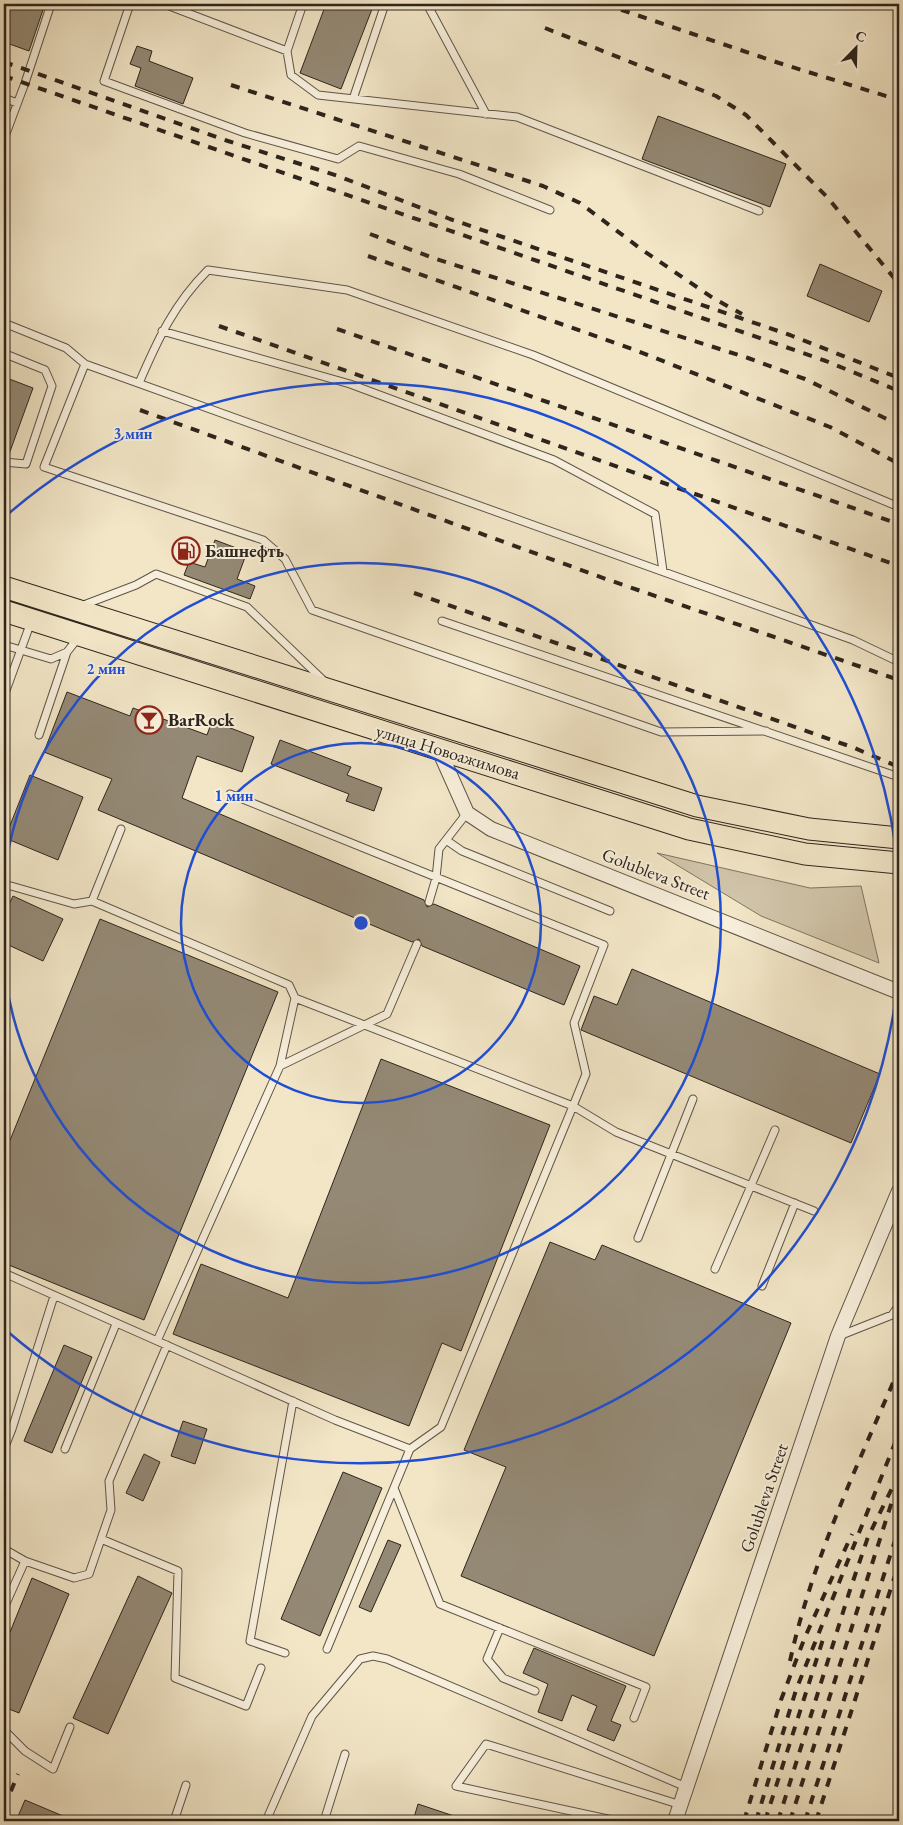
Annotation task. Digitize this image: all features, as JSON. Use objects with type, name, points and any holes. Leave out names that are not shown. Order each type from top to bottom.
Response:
[{"type":"main road","name":"улица Новоажимова","points":[[4,587],[697,806],[809,829],[896,837]]},
{"type":"main road","name":"улица Новоажимова","points":[[4,611],[689,829],[730,840],[805,854],[895,862]]},
{"type":"street","points":[[438,748],[467,812]]},
{"type":"street","name":"Golubleva Street","points":[[467,812],[491,829],[899,992]]},
{"type":"street","name":"Golubleva Street","points":[[676,1821],[838,1336],[899,1191]]},
{"type":"lane","points":[[4,139],[51,4]]},
{"type":"lane","points":[[130,4],[104,81],[245,133],[338,159],[359,146],[459,174],[550,210]]},
{"type":"lane","points":[[164,4],[287,51]]},
{"type":"lane","points":[[303,4],[287,51],[291,74],[318,95],[517,117],[759,211]]},
{"type":"lane","points":[[352,99],[384,4]]},
{"type":"lane","points":[[427,4],[486,114]]},
{"type":"lane","points":[[4,98],[17,103]]},
{"type":"lane","points":[[139,383],[162,331],[187,291],[208,270],[347,290],[533,355],[899,507]]},
{"type":"lane","points":[[4,323],[66,348],[85,364],[663,571],[852,640],[898,659]]},
{"type":"lane","points":[[162,331],[350,384],[554,460],[655,514],[663,571]]},
{"type":"lane","points":[[4,462],[26,464],[52,386],[45,370],[8,355]]},
{"type":"lane","points":[[85,364],[44,467],[263,540],[285,559],[312,610],[661,732],[766,731]]},
{"type":"lane","points":[[73,609],[136,585],[156,574],[247,607],[336,692]]},
{"type":"lane","points":[[4,696],[32,620]]},
{"type":"lane","points":[[442,621],[899,777]]},
{"type":"lane","points":[[39,735],[67,652],[81,636]]},
{"type":"lane","points":[[4,645],[51,659],[67,652]]},
{"type":"lane","points":[[230,794],[604,945],[574,1023],[586,1074],[441,1427],[410,1449],[327,1649]]},
{"type":"lane","points":[[429,902],[436,878],[438,851],[467,812]]},
{"type":"lane","points":[[92,901],[120,829]]},
{"type":"lane","points":[[446,840],[462,851],[610,912]]},
{"type":"lane","points":[[4,884],[74,904],[92,901],[289,986],[296,998],[573,1106],[616,1132],[814,1211]]},
{"type":"lane","points":[[280,1066],[386,1014],[417,944]]},
{"type":"lane","points":[[158,1341],[280,1066],[296,998]]},
{"type":"lane","points":[[638,1238],[692,1099]]},
{"type":"lane","points":[[714,1269],[775,1130]]},
{"type":"lane","points":[[762,1286],[795,1203]]},
{"type":"lane","points":[[4,1273],[293,1401],[410,1449]]},
{"type":"lane","points":[[4,1448],[12,1429],[54,1296]]},
{"type":"lane","points":[[838,1336],[892,1315],[899,1305]]},
{"type":"lane","points":[[65,1448],[116,1324]]},
{"type":"lane","points":[[4,1549],[25,1561],[74,1578],[89,1574],[111,1510],[110,1481],[167,1345]]},
{"type":"lane","points":[[285,1653],[250,1642],[293,1401]]},
{"type":"lane","points":[[394,1488],[440,1604],[646,1687],[634,1718]]},
{"type":"lane","points":[[101,1539],[178,1571],[175,1678],[246,1706],[261,1668]]},
{"type":"lane","points":[[4,1608],[25,1561]]},
{"type":"lane","points":[[500,1628],[487,1659],[504,1678],[535,1691]]},
{"type":"lane","points":[[266,1821],[312,1716],[360,1659],[372,1656],[386,1660],[686,1787]]},
{"type":"lane","points":[[4,1730],[25,1751],[54,1769],[70,1728]]},
{"type":"lane","points":[[617,1821],[456,1786],[486,1744],[681,1805]]},
{"type":"lane","points":[[324,1821],[345,1754]]},
{"type":"lane","points":[[174,1821],[186,1785]]},
{"type":"shaded area","points":[[657,853],[810,888],[861,886],[879,963],[761,916]]},
{"type":"building","points":[[4,4],[45,4],[29,51],[4,42]]},
{"type":"building","points":[[326,4],[374,4],[341,89],[300,73]]},
{"type":"building","points":[[137,46],[152,51],[149,61],[193,78],[183,104],[135,86],[141,68],[130,64]]},
{"type":"building","points":[[658,116],[786,164],[770,207],[642,159]]},
{"type":"building","points":[[820,264],[882,291],[869,322],[807,296]]},
{"type":"building","points":[[4,377],[33,388],[8,457],[4,457]]},
{"type":"building","points":[[215,540],[247,552],[237,579],[255,586],[250,599],[184,575],[189,562],[205,567]]},
{"type":"building","points":[[67,692],[130,716],[133,708],[207,735],[212,721],[254,737],[242,772],[197,756],[182,798],[424,900],[427,907],[434,904],[580,966],[564,1005],[422,946],[419,939],[412,942],[98,810],[112,779],[44,752]]},
{"type":"building","points":[[280,740],[351,767],[347,775],[382,788],[374,811],[346,801],[349,794],[271,764]]},
{"type":"building","points":[[30,775],[83,797],[58,860],[5,838]]},
{"type":"building","points":[[13,896],[63,919],[43,961],[4,943],[4,915]]},
{"type":"building","points":[[100,919],[278,992],[144,1320],[4,1263],[4,1155]]},
{"type":"building","points":[[632,969],[880,1074],[851,1143],[581,1030],[594,996],[617,1005]]},
{"type":"building","points":[[381,1059],[550,1125],[461,1351],[442,1343],[409,1426],[173,1334],[201,1264],[288,1298]]},
{"type":"building","points":[[550,1242],[595,1260],[602,1245],[791,1323],[654,1656],[461,1576],[506,1467],[464,1450]]},
{"type":"building","points":[[64,1345],[92,1357],[52,1453],[24,1441]]},
{"type":"building","points":[[183,1421],[207,1429],[195,1464],[171,1456]]},
{"type":"building","points":[[144,1454],[160,1462],[143,1501],[126,1493]]},
{"type":"building","points":[[343,1472],[382,1488],[320,1636],[281,1619]]},
{"type":"building","points":[[388,1540],[401,1545],[371,1612],[359,1607]]},
{"type":"building","points":[[138,1576],[172,1593],[108,1734],[73,1718]]},
{"type":"building","points":[[32,1578],[69,1594],[19,1713],[4,1707],[4,1647]]},
{"type":"building","points":[[534,1648],[626,1686],[611,1721],[621,1725],[614,1741],[587,1730],[597,1706],[572,1695],[562,1721],[538,1712],[548,1684],[523,1673]]},
{"type":"building","points":[[25,1800],[75,1821],[16,1821]]},
{"type":"building","points":[[418,1804],[463,1819],[463,1821],[413,1821]]},
{"type":"railway","points":[[604,4],[779,63],[899,100]]},
{"type":"railway","points":[[545,28],[716,96],[746,115],[828,198],[899,284]]},
{"type":"railway","points":[[4,62],[228,141],[338,176],[450,219],[790,335],[899,378]]},
{"type":"railway","points":[[4,76],[826,361],[899,391]]},
{"type":"railway","points":[[231,85],[543,186],[580,203],[641,249],[713,298],[742,314]]},
{"type":"railway","points":[[370,234],[433,258],[748,358],[805,379],[899,425]]},
{"type":"railway","points":[[368,256],[635,350],[830,427],[899,464]]},
{"type":"railway","points":[[219,326],[899,566]]},
{"type":"railway","points":[[337,329],[899,524]]},
{"type":"railway","points":[[140,410],[606,579],[899,680]]},
{"type":"railway","points":[[414,593],[852,747],[899,767]]},
{"type":"railway","points":[[790,1661],[799,1623],[823,1549],[899,1369]]},
{"type":"railway","points":[[756,1821],[796,1690],[899,1433]]},
{"type":"railway","points":[[778,1821],[868,1537],[899,1474]]},
{"type":"railway","points":[[790,1821],[894,1495]]},
{"type":"railway","points":[[805,1821],[899,1528]]},
{"type":"railway","points":[[744,1821],[781,1700],[805,1637],[852,1534]]},
{"type":"railway","points":[[816,1821],[899,1563]]},
{"type":"railway","points":[[765,1821],[825,1633]]},
{"type":"railway","points":[[4,1808],[18,1774]]},
{"type":"place","name":"Башнефть","points":[[186,551]]},
{"type":"place","name":"BarRock","points":[[149,720]]}]
